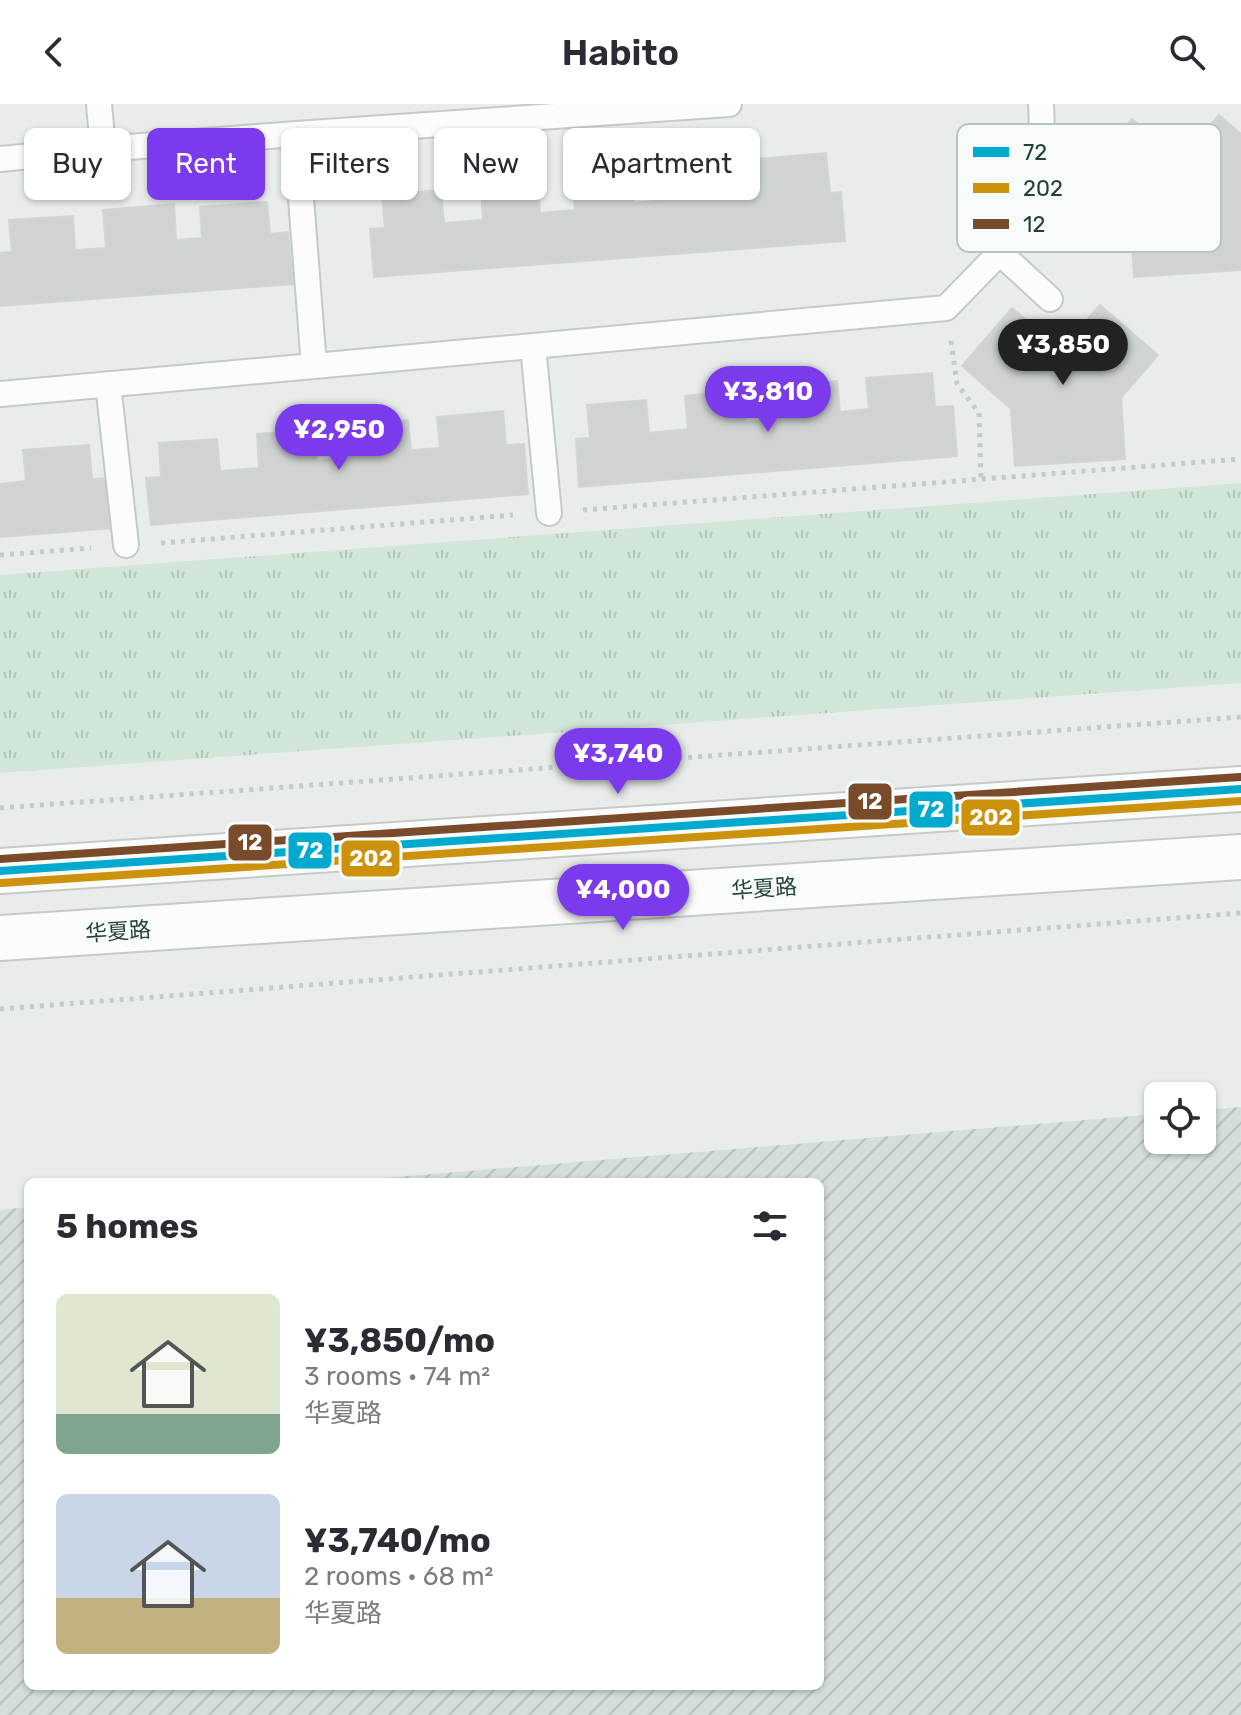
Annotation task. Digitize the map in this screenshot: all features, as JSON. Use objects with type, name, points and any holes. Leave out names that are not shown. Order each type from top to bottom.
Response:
[{"type":"street","points":[[0,871],[1241,789]]},
{"type":"street","name":"华夏路","points":[[0,938],[1241,857]]},
{"type":"lane","points":[[99,104],[101,128]]},
{"type":"lane","points":[[330,128],[398,116],[729,104]]},
{"type":"lane","points":[[1041,104],[1042,124]]},
{"type":"lane","points":[[131,147],[281,135]]},
{"type":"lane","points":[[0,159],[24,157]]},
{"type":"lane","points":[[301,200],[314,366]]},
{"type":"lane","points":[[0,394],[946,308],[1000,253],[1050,299]]},
{"type":"lane","points":[[533,346],[549,513]]},
{"type":"lane","points":[[108,384],[126,545]]},
{"type":"path","points":[[946,308],[957,384],[979,413],[981,480]]},
{"type":"path","points":[[0,555],[1241,459]]},
{"type":"path","points":[[0,808],[1241,717]]},
{"type":"path","points":[[0,1009],[1241,913]]},
{"type":"shaded area","points":[[1241,1107],[1241,1715],[0,1715],[0,1210],[24,1207],[24,1690],[824,1690],[824,1178],[383,1178],[1144,1115],[1144,1154],[1216,1154],[1216,1109]]},
{"type":"green space","points":[[1241,483],[1241,683],[0,773],[0,575]]},
{"type":"building","points":[[1219,115],[1241,134],[1241,270],[1134,277],[1132,252],[1221,252],[1221,124],[1211,124]]},
{"type":"building","points":[[826,153],[830,193],[841,192],[845,241],[374,277],[370,229],[385,228],[382,200],[418,200],[418,192],[434,191],[434,200],[442,200],[444,223],[483,220],[482,200],[539,200],[540,213],[575,210],[574,200],[634,200],[634,203],[760,200],[760,159]]},
{"type":"building","points":[[267,202],[270,234],[288,232],[293,284],[0,306],[0,253],[12,252],[9,220],[73,216],[75,250],[106,248],[103,210],[174,204],[176,240],[202,238],[200,207]]},
{"type":"building","points":[[1100,305],[1158,355],[1121,398],[1125,459],[1015,466],[1011,409],[962,366],[1012,308],[1061,349]]},
{"type":"building","points":[[932,373],[935,407],[953,406],[957,456],[579,487],[576,439],[590,438],[587,405],[646,400],[649,433],[688,429],[685,396],[743,390],[746,422],[779,420],[776,386],[837,381],[840,412],[869,409],[866,378]]},
{"type":"building","points":[[503,411],[506,445],[524,444],[528,494],[151,525],[146,478],[161,477],[159,443],[217,439],[220,471],[259,468],[257,434],[314,430],[317,461],[350,458],[347,424],[408,420],[411,450],[440,448],[437,417]]},
{"type":"building","points":[[89,445],[92,479],[110,478],[114,528],[0,537],[0,484],[26,481],[23,450]]},
{"type":"transit line","name":"12","points":[[0,859],[1240,777]]},
{"type":"transit line","name":"72","points":[[0,871],[1241,789]]},
{"type":"transit line","name":"202","points":[[1,883],[1241,801]]}]
